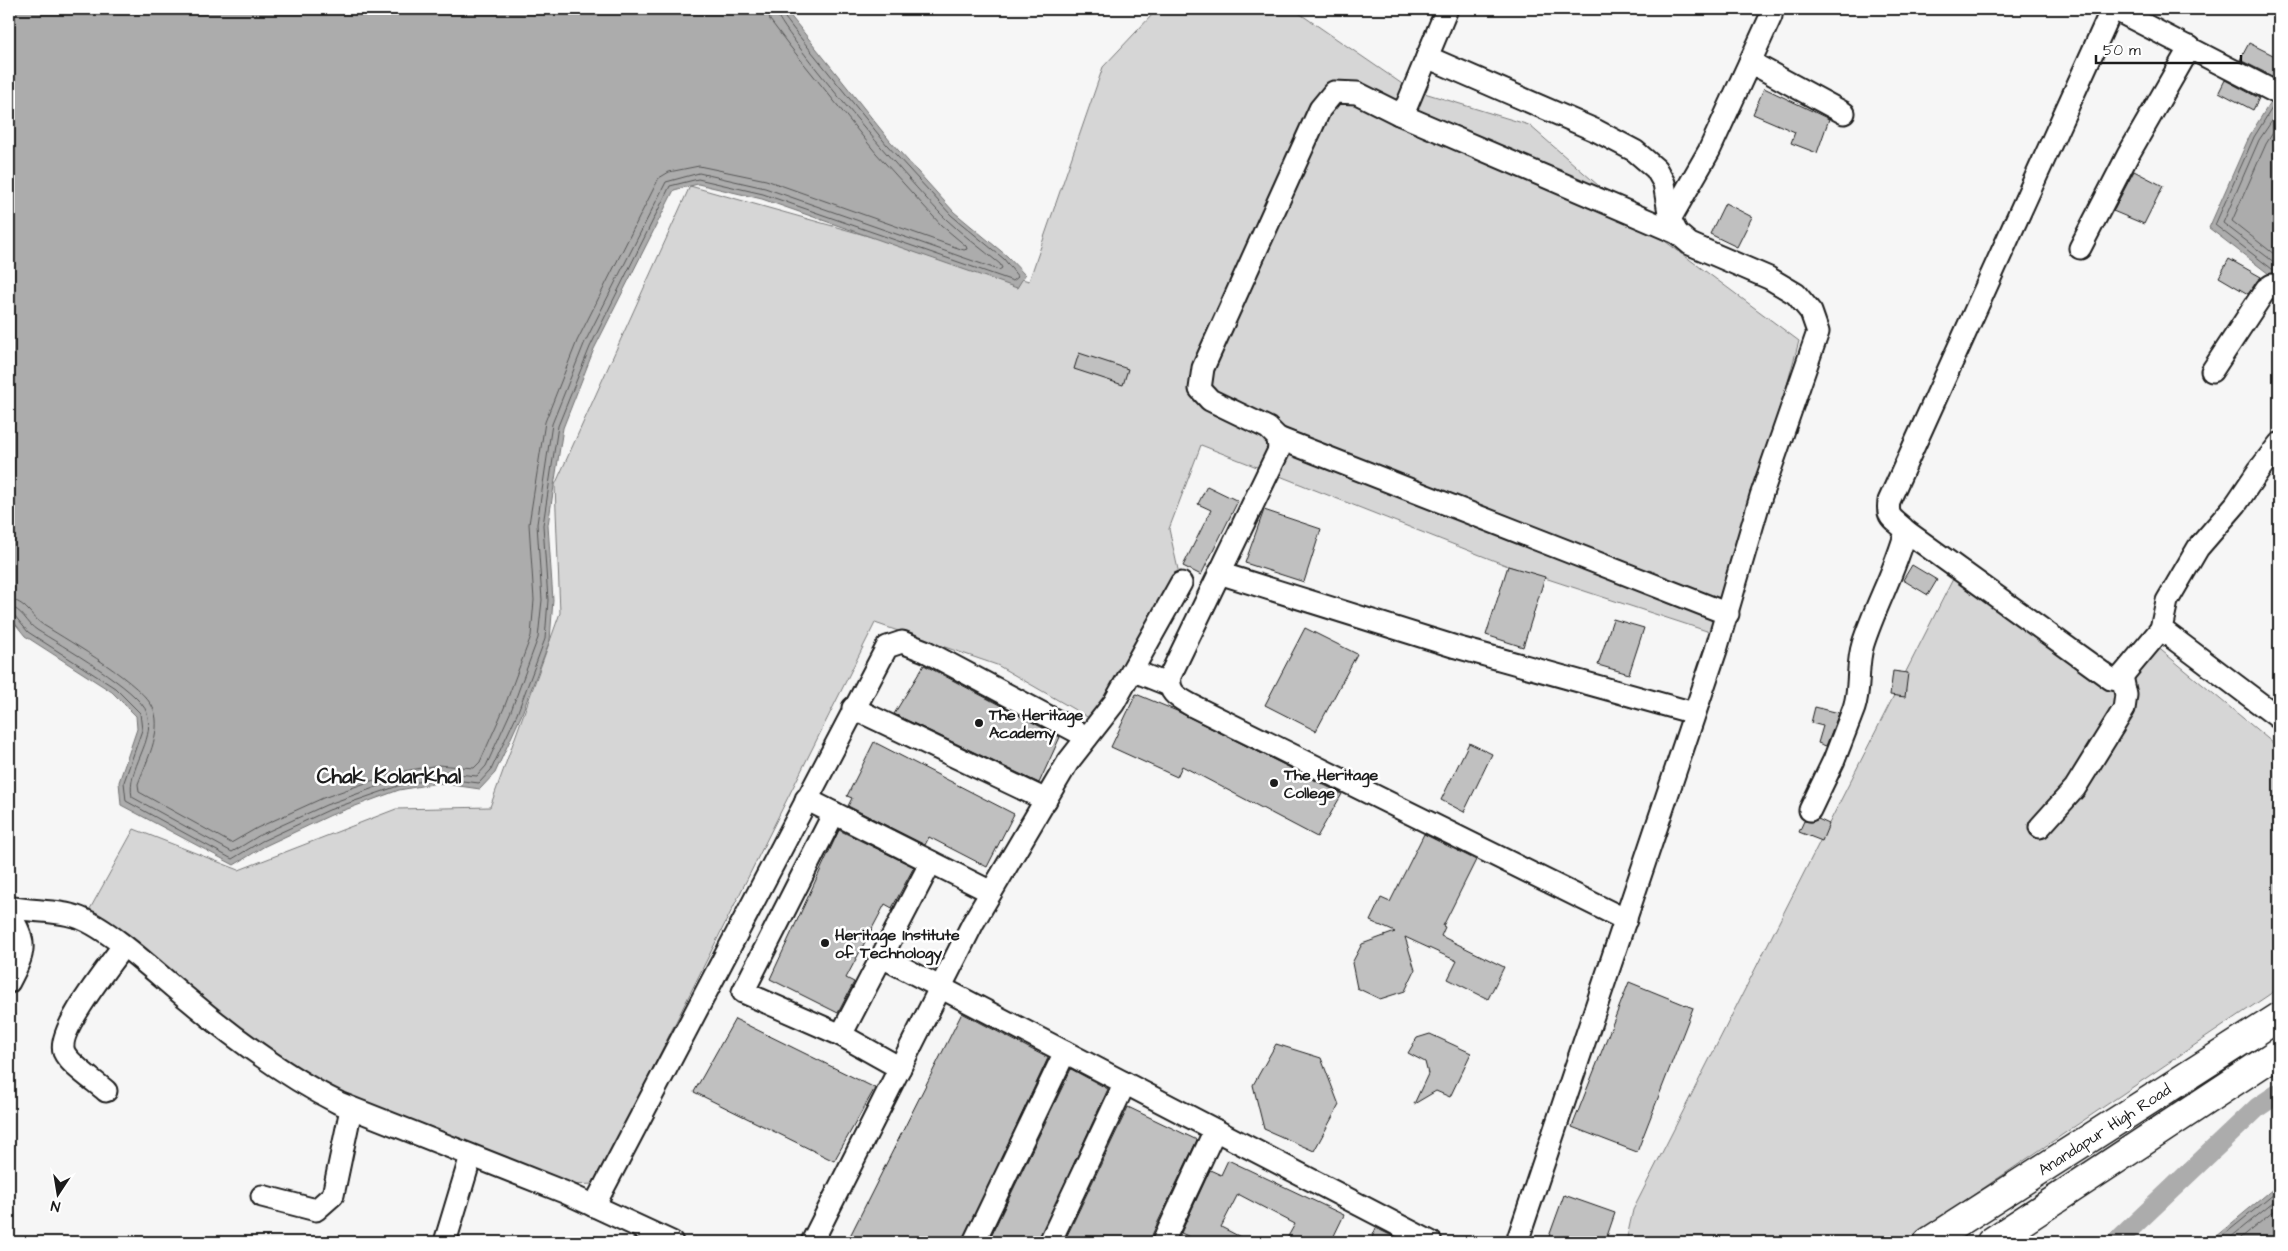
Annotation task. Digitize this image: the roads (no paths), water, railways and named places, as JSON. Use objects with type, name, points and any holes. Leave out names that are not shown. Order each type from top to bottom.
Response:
[{"type":"main road","name":"Anandapur High Road","points":[[1928,1242],[2279,1017]]},
{"type":"main road","name":"Anandapur High Road","points":[[1991,1242],[2279,1052]]},
{"type":"street","points":[[1399,114],[1407,105],[1447,9]]},
{"type":"street","points":[[1674,226],[1771,16],[1772,9]]},
{"type":"street","points":[[2279,94],[2113,9],[1889,501],[1888,510],[1892,520],[1906,532],[2105,676],[2117,680],[2161,629],[2166,601],[2198,548],[2236,504],[2258,470],[2279,444]]},
{"type":"street","points":[[2080,248],[2128,155],[2190,47]]},
{"type":"street","points":[[1427,57],[1597,131],[1635,151],[1656,169],[1664,183],[1674,226]]},
{"type":"street","points":[[1750,62],[1844,113]]},
{"type":"street","points":[[1517,1242],[1728,614],[1761,496],[1818,332],[1811,312],[1796,294],[1769,278],[1690,244],[1674,226],[1399,114],[1357,93],[1334,92],[1320,109],[1203,368],[1200,389],[1210,400],[1268,428],[1278,438],[1728,614]]},
{"type":"street","points":[[2212,371],[2266,289],[2272,285],[2279,286]]},
{"type":"street","points":[[1278,438],[1279,450],[1170,676],[1169,685],[1173,694],[1191,705],[1626,920]]},
{"type":"street","points":[[1810,810],[1834,760],[1857,700],[1857,668],[1861,650],[1906,532]]},
{"type":"street","points":[[1219,574],[1456,647],[1694,713]]},
{"type":"street","points":[[812,1242],[991,892],[1068,762],[1114,703],[1181,584]]},
{"type":"street","points":[[2161,629],[2279,718]]},
{"type":"street","points":[[594,1206],[853,708],[887,647],[902,642],[925,651],[1087,737]]},
{"type":"street","points":[[1134,670],[1169,685]]},
{"type":"street","points":[[2040,827],[2075,788],[2124,709],[2126,695],[2122,676]]},
{"type":"street","points":[[853,708],[1046,800]]},
{"type":"street","points":[[806,799],[991,892]]},
{"type":"street","points":[[834,813],[744,992],[842,1035],[900,1068]]},
{"type":"street","points":[[842,1035],[930,862]]},
{"type":"street","points":[[9,907],[80,917],[106,933],[191,1002],[273,1063],[318,1093],[351,1109],[564,1192],[672,1242]]},
{"type":"street","points":[[9,914],[21,931],[23,946],[19,962],[9,982]]},
{"type":"street","points":[[106,1091],[72,1063],[64,1052],[63,1040],[69,1023],[123,946]]},
{"type":"street","points":[[882,957],[1431,1242]]},
{"type":"street","points":[[974,1242],[1065,1052]]},
{"type":"street","points":[[1050,1242],[1125,1083]]},
{"type":"street","points":[[262,1196],[316,1210],[333,1195],[351,1109]]},
{"type":"street","points":[[1163,1242],[1215,1130]]},
{"type":"street","points":[[445,1242],[471,1156]]},
{"type":"water","points":[[9,9],[785,9],[890,141],[954,212],[1007,256],[1025,275],[1017,288],[762,199],[698,184],[674,190],[594,349],[563,428],[548,525],[553,600],[550,640],[521,716],[495,773],[480,789],[438,783],[399,790],[331,815],[265,846],[234,865],[121,805],[119,782],[137,729],[136,716],[112,692],[25,636],[9,616]]},
{"type":"water","points":[[2271,101],[2279,103],[2279,279],[2269,274],[2209,228],[2250,135]]},
{"type":"water","points":[[2279,1184],[2279,1242],[2209,1242]]},
{"type":"waterway","points":[[2116,1242],[2258,1107],[2279,1093]]},
{"type":"place","name":"The Heritage Academy","points":[[979,723]]},
{"type":"place","name":"The Heritage College","points":[[1274,783]]},
{"type":"place","name":"Heritage Institute of Technology","points":[[825,943]]},
{"type":"district","name":"Chak Kolarkhal","points":[[389,776]]}]
